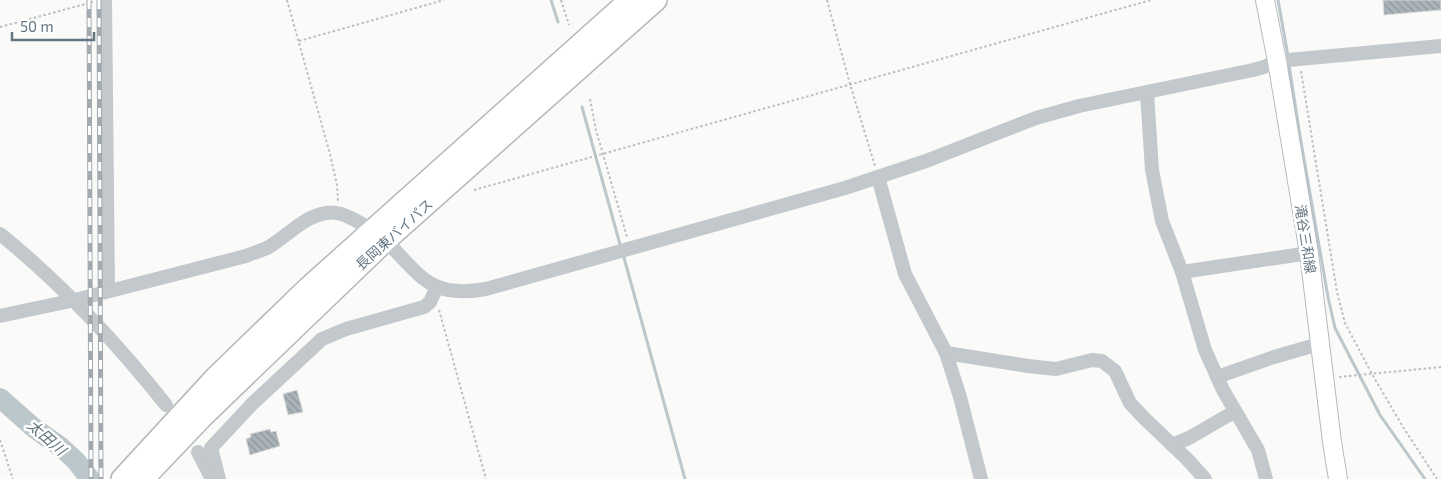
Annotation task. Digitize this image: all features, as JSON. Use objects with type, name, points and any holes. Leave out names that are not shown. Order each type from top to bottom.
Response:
[{"type":"highway","name":"長岡東バイパス","points":[[379,235],[630,0]]},
{"type":"highway","name":"長岡東バイパス","points":[[143,479],[173,436],[250,343],[308,288],[379,235],[656,0]]},
{"type":"highway","name":"長岡東バイパス","points":[[122,479],[173,436]]},
{"type":"main road","name":"滝谷三和線","points":[[1265,0],[1309,253],[1338,479]]},
{"type":"street","points":[[105,0],[108,290]]},
{"type":"street","points":[[0,316],[75,300],[246,256],[267,248],[310,218],[326,213],[343,214],[379,235],[418,275],[437,287],[453,292],[486,289],[878,177],[926,161],[1036,118],[1079,106],[1253,70],[1277,61],[1441,46]]},
{"type":"street","points":[[1148,92],[1152,170],[1162,221],[1182,272],[1205,350],[1234,412],[1258,450],[1266,479]]},
{"type":"street","points":[[878,177],[905,274],[946,353],[960,397],[981,479]]},
{"type":"street","points":[[0,234],[75,300],[122,351],[166,405]]},
{"type":"street","points":[[1182,272],[1309,253]]},
{"type":"street","points":[[219,479],[211,448],[252,404],[311,348],[322,339],[346,329],[424,307],[430,302],[437,287]]},
{"type":"street","points":[[1217,377],[1274,357],[1320,344]]},
{"type":"street","points":[[946,353],[1056,369],[1092,360],[1102,361],[1115,370],[1130,403],[1205,479]]},
{"type":"street","points":[[1172,445],[1189,438],[1234,412]]},
{"type":"street","points":[[198,452],[212,479]]},
{"type":"path","points":[[0,28],[55,11],[88,4],[87,0]]},
{"type":"path","points":[[287,0],[338,184],[338,214]]},
{"type":"path","points":[[298,42],[444,0]]},
{"type":"path","points":[[561,0],[569,25]]},
{"type":"path","points":[[827,0],[878,177]]},
{"type":"path","points":[[1127,0],[1129,6]]},
{"type":"path","points":[[474,190],[1151,0]]},
{"type":"path","points":[[1299,59],[1337,292],[1345,323],[1398,421],[1438,479]]},
{"type":"path","points":[[590,100],[603,154],[630,248]]},
{"type":"path","points":[[430,302],[439,309],[486,479]]},
{"type":"path","points":[[1353,376],[1441,368]]},
{"type":"path","points":[[0,440],[13,479]]},
{"type":"building","points":[[1383,0],[1441,0],[1441,10],[1384,15]]},
{"type":"building","points":[[297,390],[303,412],[288,415],[283,394]]},
{"type":"building","points":[[270,429],[271,432],[276,431],[280,446],[250,455],[246,439],[251,437],[250,434]]},
{"type":"waterway","points":[[551,0],[558,22]]},
{"type":"waterway","points":[[1278,0],[1288,56]]},
{"type":"waterway","points":[[1289,65],[1328,297],[1335,328],[1380,415],[1425,479]]},
{"type":"waterway","points":[[582,107],[621,248]]},
{"type":"waterway","points":[[623,254],[685,479]]},
{"type":"waterway","name":"太田川","points":[[0,398],[34,428],[61,447],[76,461],[90,479]]},
{"type":"railway","points":[[89,0],[91,479]]},
{"type":"railway","points":[[99,0],[101,479]]}]
